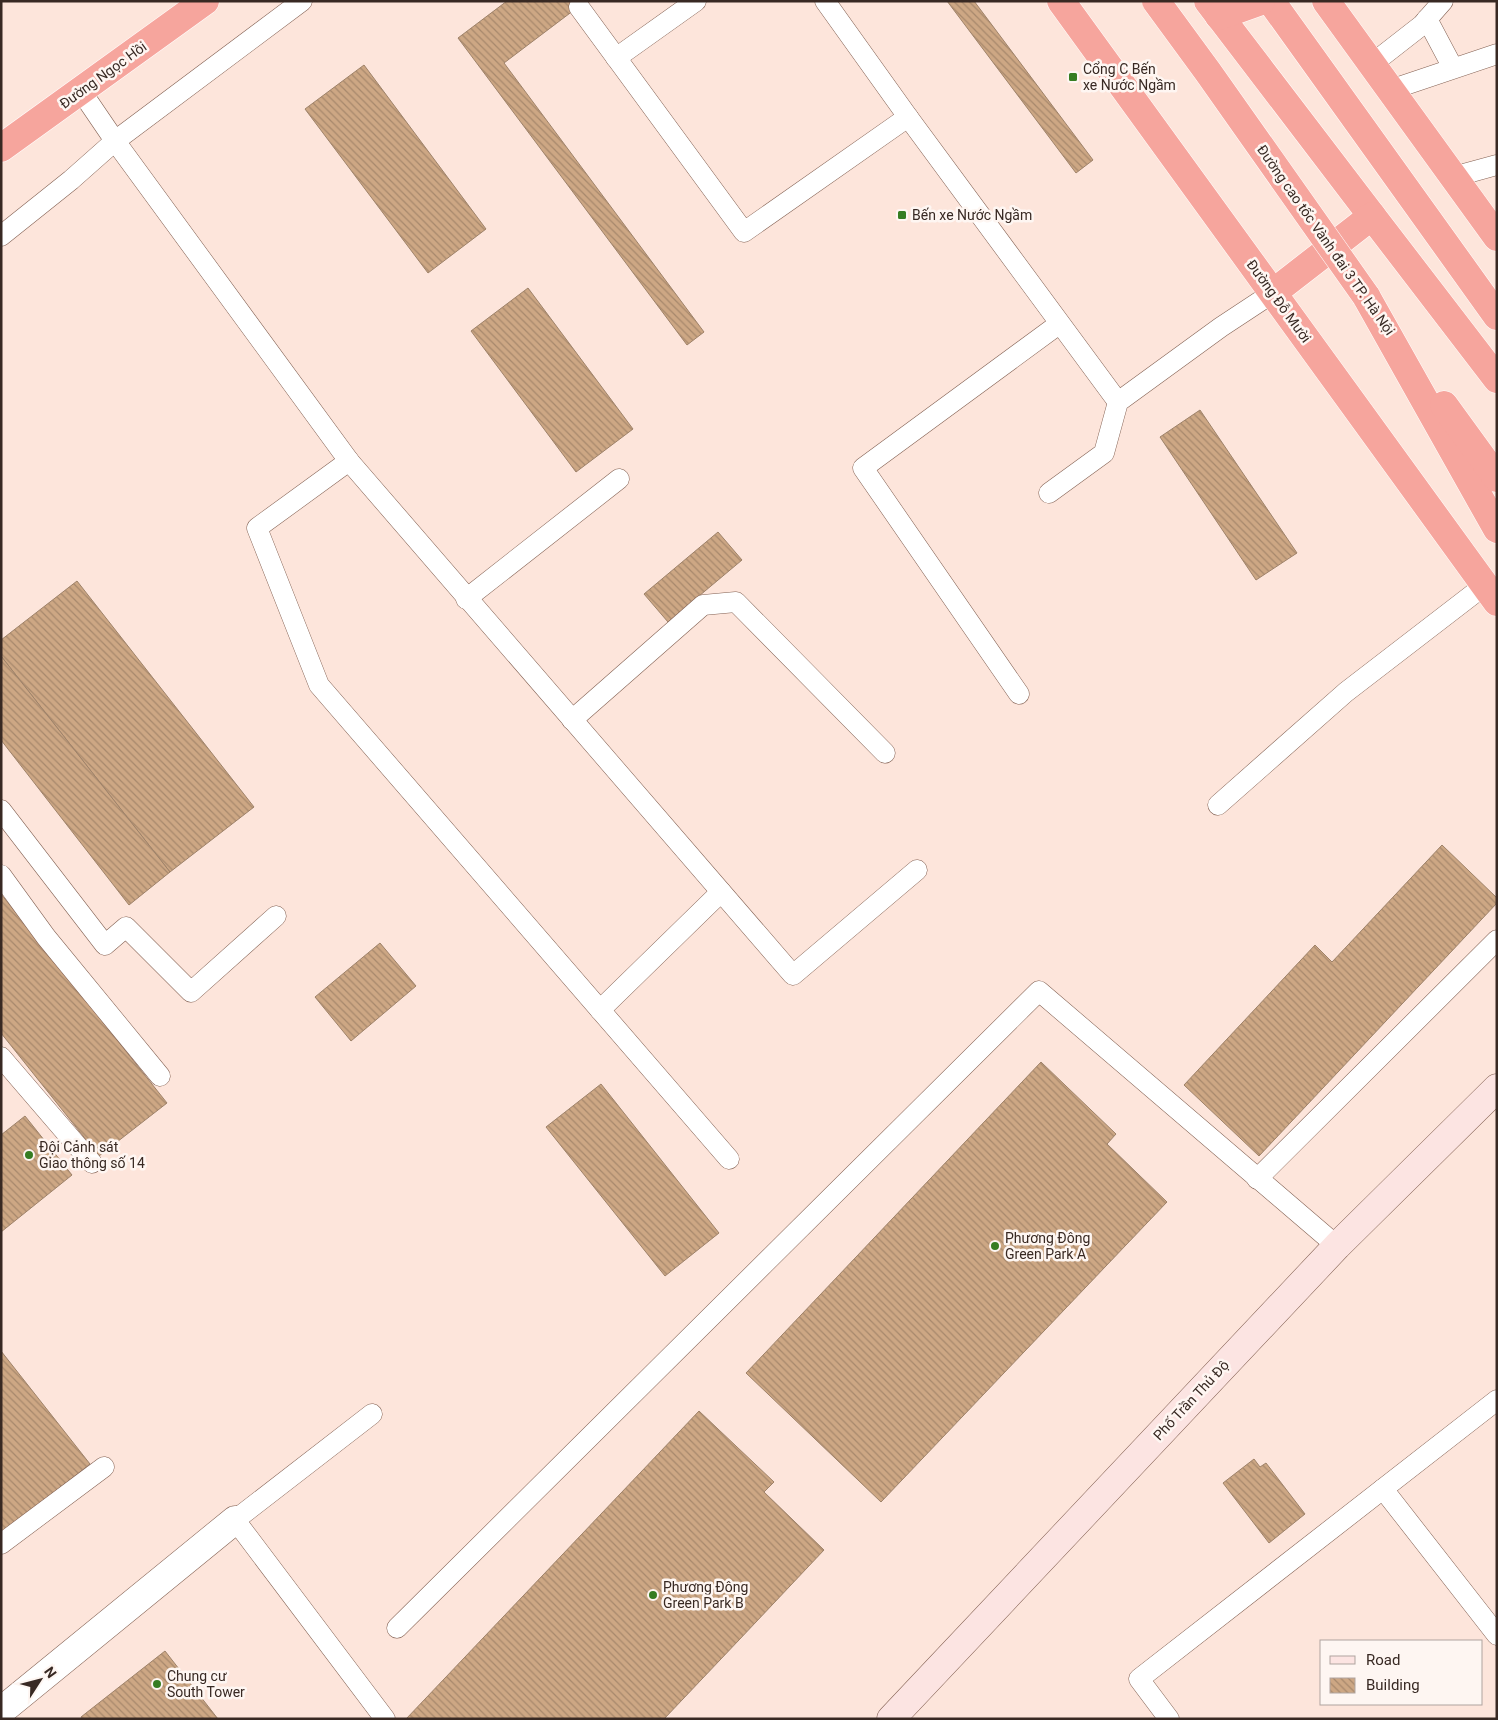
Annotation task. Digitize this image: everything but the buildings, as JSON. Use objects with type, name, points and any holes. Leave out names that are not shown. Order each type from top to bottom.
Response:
[{"type":"highway","name":"Đường Ngọc Hồi","points":[[1,148],[205,1]]},
{"type":"highway","name":"Đường Đỗ Mười","points":[[1061,1],[1274,292],[1356,410],[1491,594]]},
{"type":"highway","name":"Đường cao tốc Vành đai 3 TP. Hà Nội","points":[[1156,1],[1497,478]]},
{"type":"highway","points":[[1260,1],[1214,9],[1497,378]]},
{"type":"highway","points":[[1271,1],[1497,316]]},
{"type":"highway","points":[[1326,1],[1497,237]]},
{"type":"highway","points":[[1274,292],[1372,216]]},
{"type":"highway","points":[[1366,296],[1497,529]]},
{"type":"main road","name":"Phố Trần Thủ Độ","points":[[892,1719],[1337,1246],[1497,1088]]},
{"type":"street","points":[[1,1711],[235,1520]]},
{"type":"lane","points":[[1,236],[72,180],[115,141],[302,1]]},
{"type":"lane","points":[[616,58],[696,1]]},
{"type":"lane","points":[[825,1],[1059,324],[1118,402]]},
{"type":"lane","points":[[1372,64],[1427,19],[1443,1]]},
{"type":"lane","points":[[579,7],[744,232],[908,117]]},
{"type":"lane","points":[[1427,19],[1453,68]]},
{"type":"lane","points":[[1390,90],[1497,54]]},
{"type":"lane","points":[[81,90],[115,141],[349,461],[793,975],[917,870]]},
{"type":"lane","points":[[1453,177],[1497,165]]},
{"type":"lane","points":[[1050,493],[1104,453],[1118,402],[1221,327],[1274,292]]},
{"type":"lane","points":[[1018,694],[864,468],[1059,324]]},
{"type":"lane","points":[[349,461],[257,528],[319,685],[729,1159]]},
{"type":"lane","points":[[466,598],[619,479]]},
{"type":"lane","points":[[1218,805],[1346,692],[1491,594]]},
{"type":"lane","points":[[572,720],[703,606],[736,602],[885,753]]},
{"type":"lane","points":[[1,810],[105,944],[126,927],[191,992],[276,916]]},
{"type":"lane","points":[[1,875],[46,937],[160,1076]]},
{"type":"lane","points":[[600,1010],[721,892]]},
{"type":"lane","points":[[1257,1179],[1497,940]]},
{"type":"lane","points":[[397,1628],[1039,991],[1337,1246]]},
{"type":"lane","points":[[1,1058],[92,1163]]},
{"type":"lane","points":[[1169,1719],[1139,1679],[1497,1400]]},
{"type":"lane","points":[[372,1414],[235,1520],[385,1719]]},
{"type":"lane","points":[[1,1544],[104,1467]]},
{"type":"lane","points":[[1383,1489],[1497,1635]]},
{"type":"place","name":"Cổng C Bến xe Nước Ngầm","points":[[1073,77]]},
{"type":"place","name":"Bến xe Nước Ngầm","points":[[902,215]]},
{"type":"place","name":"Đội Cảnh sát Giao thông số 14","points":[[29,1155]]},
{"type":"place","name":"Phương Đông Green Park A","points":[[995,1246]]},
{"type":"place","name":"Phương Đông Green Park B","points":[[653,1595]]},
{"type":"place","name":"Chung cư South Tower","points":[[157,1684]]}]
